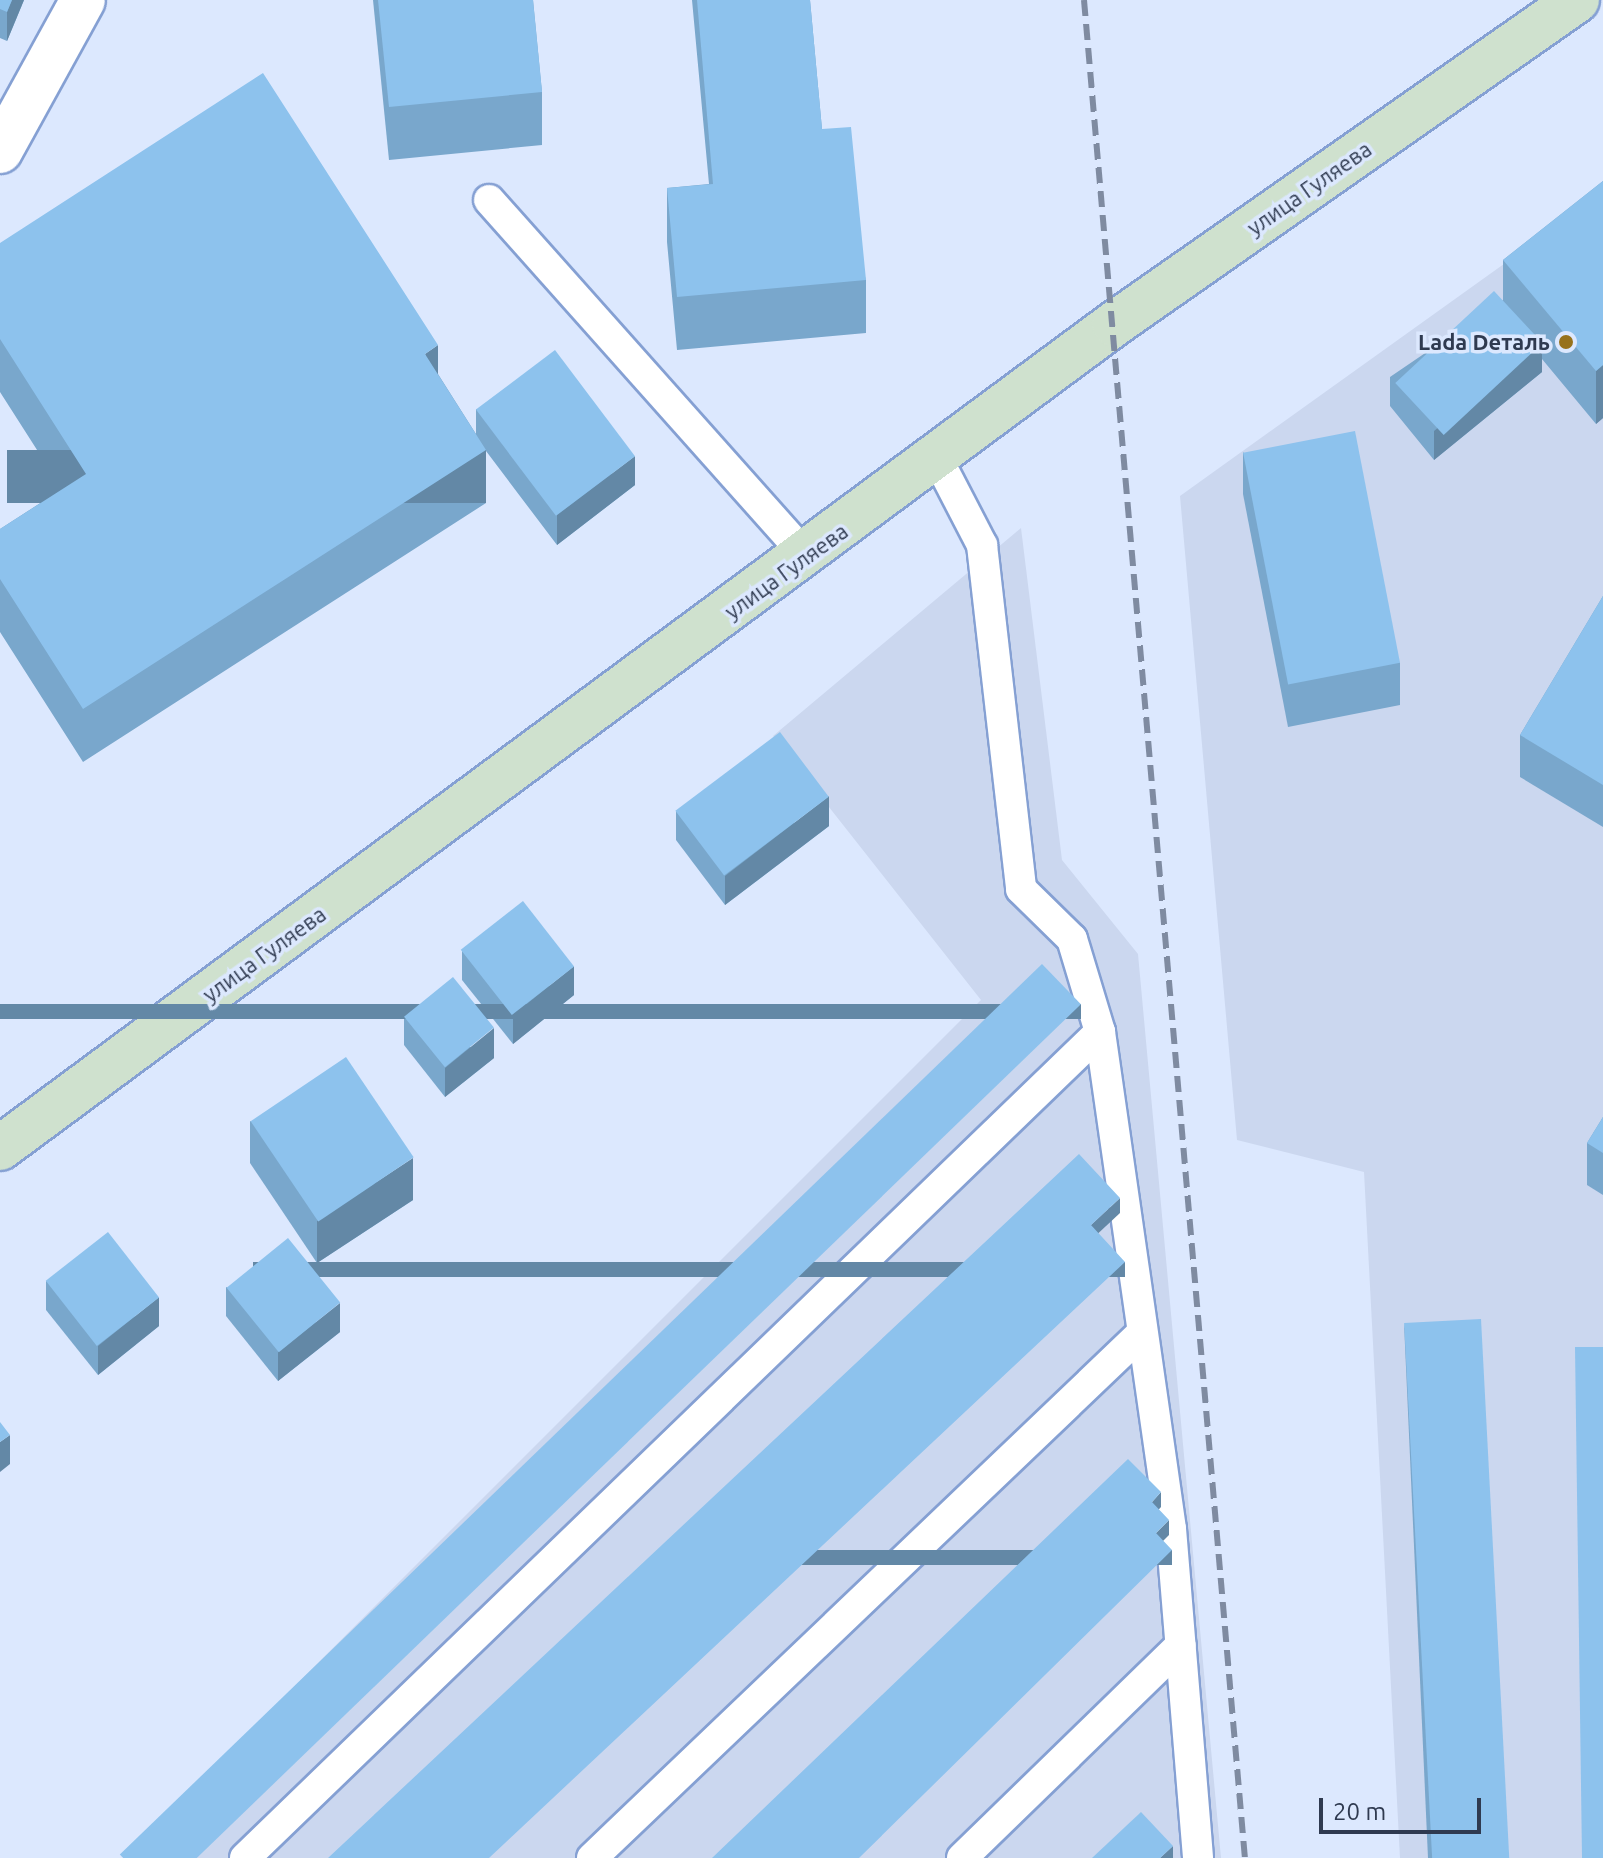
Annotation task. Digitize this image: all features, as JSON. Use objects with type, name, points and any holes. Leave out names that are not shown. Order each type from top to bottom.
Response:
[{"type":"main road","name":"улица Гуляева","points":[[0,1148],[938,460],[1114,324],[1577,0]]},
{"type":"street","points":[[0,151],[83,0]]},
{"type":"lane","points":[[489,200],[806,556]]},
{"type":"lane","points":[[938,460],[982,545],[1021,889],[1072,939],[1100,1032],[1171,1529],[1198,1858]]},
{"type":"lane","points":[[245,1858],[1100,1032]]},
{"type":"lane","points":[[592,1858],[1142,1333]]},
{"type":"lane","points":[[962,1858],[1181,1645]]},
{"type":"shaded area","points":[[1603,193],[1603,1858],[1400,1858],[1364,1172],[1237,1140],[1180,496]]},
{"type":"shaded area","points":[[1021,528],[1062,860],[1138,954],[1221,1858],[123,1858],[981,1000],[773,736]]},
{"type":"building","points":[[0,0],[12,0],[7,12],[0,9]]},
{"type":"building","points":[[378,0],[533,0],[542,92],[389,107]]},
{"type":"building","points":[[697,0],[810,0],[822,129],[851,127],[866,280],[677,297],[667,188],[713,184]]},
{"type":"building","points":[[263,73],[438,345],[425,354],[486,450],[83,709],[0,579],[0,529],[86,474],[0,339],[0,243]]},
{"type":"building","points":[[1603,181],[1603,365],[1596,371],[1503,260]]},
{"type":"building","points":[[1494,291],[1542,343],[1444,435],[1395,383]]},
{"type":"building","points":[[555,350],[635,456],[556,516],[476,410]]},
{"type":"building","points":[[1355,431],[1400,663],[1288,684],[1243,453]]},
{"type":"building","points":[[1603,596],[1603,785],[1520,735]]},
{"type":"building","points":[[780,732],[829,797],[724,876],[675,811]]},
{"type":"building","points":[[523,901],[574,966],[512,1015],[461,950]]},
{"type":"building","points":[[1042,964],[1081,1004],[197,1858],[123,1858],[120,1855]]},
{"type":"building","points":[[453,977],[494,1028],[445,1067],[404,1017]]},
{"type":"building","points":[[346,1057],[414,1157],[318,1222],[251,1121]]},
{"type":"building","points":[[1603,1117],[1603,1153],[1587,1143]]},
{"type":"building","points":[[1079,1154],[1120,1198],[1091,1225],[1125,1262],[489,1858],[328,1858]]},
{"type":"building","points":[[108,1232],[159,1297],[97,1346],[46,1281]]},
{"type":"building","points":[[288,1238],[340,1303],[279,1352],[227,1288]]},
{"type":"building","points":[[1481,1319],[1509,1858],[1432,1858],[1404,1323]]},
{"type":"building","points":[[1575,1347],[1603,1347],[1603,1858],[1582,1858]]},
{"type":"building","points":[[0,1422],[10,1435],[0,1442]]},
{"type":"building","points":[[1128,1459],[1161,1492],[1152,1502],[1169,1520],[1156,1533],[1172,1550],[859,1858],[712,1858]]},
{"type":"building","points":[[1141,1812],[1173,1846],[1160,1858],[1092,1858]]},
{"type":"railway","points":[[1084,0],[1245,1858]]},
{"type":"place","name":"Lada Dеталь","points":[[1566,342]]}]
